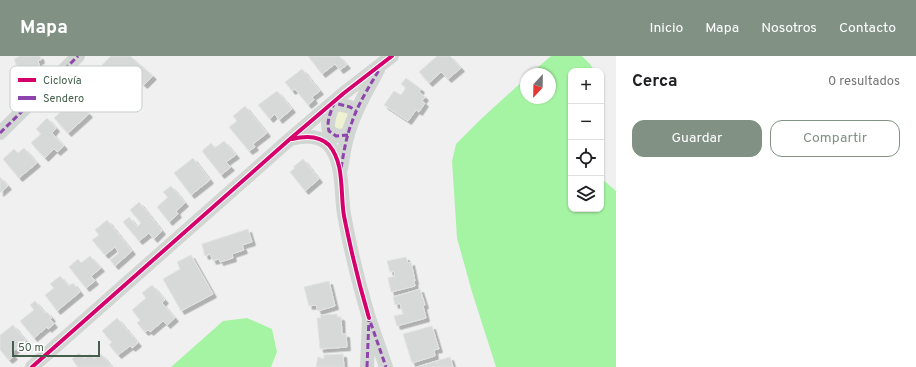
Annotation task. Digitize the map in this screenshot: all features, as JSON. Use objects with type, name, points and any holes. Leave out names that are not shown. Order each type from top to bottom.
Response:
[{"type":"street","points":[[68,66],[78,56]]},
{"type":"street","points":[[32,367],[290,139],[387,60]]},
{"type":"street","points":[[340,173],[348,135],[356,111],[387,60]]},
{"type":"street","points":[[334,103],[350,106],[356,111]]},
{"type":"street","points":[[334,103],[327,126],[340,173],[344,214],[356,273],[369,318],[386,367]]},
{"type":"street","points":[[0,133],[21,112]]},
{"type":"street","points":[[329,131],[336,136],[348,135]]},
{"type":"street","points":[[290,139],[300,137],[316,137],[328,144],[334,152]]},
{"type":"street","points":[[367,367],[369,318]]},
{"type":"shaded area","points":[[551,56],[582,56],[593,68],[568,68],[568,212],[604,212],[604,181],[616,191],[616,367],[496,367],[472,292],[457,238],[452,161],[456,144],[520,83],[520,104],[556,104],[556,68],[537,68]]},
{"type":"shaded area","points":[[343,108],[348,114],[344,127],[340,130],[335,129],[335,111]]},
{"type":"shaded area","points":[[247,318],[272,329],[277,352],[271,367],[171,367],[223,321]]},
{"type":"building","points":[[20,56],[40,56],[41,60],[38,61],[40,66],[17,66],[14,59]]},
{"type":"building","points":[[111,56],[130,56],[142,66],[103,66],[102,65]]},
{"type":"building","points":[[308,56],[339,56],[347,65],[340,70],[335,64],[322,74]]},
{"type":"building","points":[[437,56],[450,56],[461,68],[448,79],[441,72],[429,83],[419,72]]},
{"type":"building","points":[[142,66],[153,76],[144,85],[142,83]]},
{"type":"building","points":[[302,69],[320,91],[312,97],[314,100],[308,105],[295,89],[292,91],[285,82]]},
{"type":"building","points":[[406,78],[421,89],[419,92],[425,97],[422,101],[425,103],[419,112],[416,110],[408,121],[384,105],[394,91],[401,95],[406,88],[401,84]]},
{"type":"building","points":[[277,91],[292,109],[279,120],[275,114],[270,119],[258,105]]},
{"type":"building","points":[[245,106],[267,133],[253,144],[255,147],[249,151],[229,127],[237,121],[233,116]]},
{"type":"building","points":[[61,112],[87,112],[89,114],[68,133],[54,118]]},
{"type":"building","points":[[47,118],[56,128],[52,133],[64,146],[57,152],[54,149],[45,158],[31,143],[41,134],[36,129]]},
{"type":"building","points":[[224,141],[236,155],[226,162],[231,167],[221,175],[202,151],[211,143],[215,148]]},
{"type":"building","points":[[24,148],[37,163],[19,178],[3,159],[14,149],[18,153]]},
{"type":"building","points":[[193,158],[210,180],[191,195],[174,173]]},
{"type":"building","points":[[303,159],[319,179],[305,191],[290,172],[295,168],[293,167]]},
{"type":"building","points":[[0,177],[8,186],[0,193]]},
{"type":"building","points":[[171,186],[185,203],[176,211],[178,214],[169,222],[157,207],[168,197],[163,192]]},
{"type":"building","points":[[139,202],[162,231],[154,239],[149,233],[139,241],[123,222],[129,217],[137,227],[141,223],[130,210]]},
{"type":"building","points":[[107,220],[132,251],[115,266],[110,260],[119,253],[115,247],[105,255],[92,240],[99,235],[95,230]]},
{"type":"building","points":[[248,229],[252,242],[242,245],[244,250],[232,254],[233,258],[220,262],[219,259],[213,261],[210,254],[205,256],[202,244]]},
{"type":"building","points":[[191,255],[213,294],[181,311],[163,279],[180,269],[177,262]]},
{"type":"building","points":[[90,256],[101,268],[91,276],[95,281],[86,288],[69,267],[78,259],[81,263]]},
{"type":"building","points":[[406,257],[408,263],[411,262],[415,286],[391,292],[388,278],[395,276],[394,271],[390,272],[387,261]]},
{"type":"building","points":[[60,276],[69,286],[73,283],[80,292],[57,311],[45,295],[54,288],[50,284]]},
{"type":"building","points":[[329,281],[335,306],[318,311],[316,305],[309,306],[304,287]]},
{"type":"building","points":[[152,285],[165,300],[162,303],[175,318],[167,325],[163,321],[150,332],[148,330],[145,332],[137,323],[140,320],[132,310],[146,298],[142,293]]},
{"type":"building","points":[[420,289],[425,305],[423,306],[426,318],[397,326],[394,316],[403,314],[400,303],[395,305],[393,297]]},
{"type":"building","points":[[35,301],[45,313],[47,312],[52,318],[50,319],[54,324],[48,329],[47,327],[34,338],[20,321],[34,310],[30,305]]},
{"type":"building","points":[[337,314],[337,317],[341,317],[342,334],[346,334],[347,347],[320,349],[317,318],[321,318],[320,315]]},
{"type":"building","points":[[117,318],[138,343],[132,348],[130,346],[118,355],[109,345],[112,342],[102,331]]},
{"type":"building","points":[[13,325],[26,341],[11,353],[14,356],[9,360],[0,350],[0,335]]},
{"type":"building","points":[[432,326],[439,349],[434,350],[435,356],[412,363],[403,334]]},
{"type":"building","points":[[79,353],[84,359],[90,354],[94,359],[101,354],[112,367],[78,367],[72,359]]},
{"type":"building","points":[[343,354],[344,367],[316,367],[318,357],[324,359],[324,355]]},
{"type":"building","points":[[450,357],[453,367],[417,367]]},
{"type":"marked path","points":[[68,66],[78,56]]},
{"type":"marked path","points":[[341,168],[354,115],[379,70]]},
{"type":"marked path","points":[[348,135],[336,136],[329,131],[328,120],[330,113],[334,103],[350,107],[356,111]]},
{"type":"marked path","points":[[0,133],[21,112]]},
{"type":"marked path","points":[[367,367],[369,318],[386,367]]},
{"type":"cycle path","points":[[32,367],[290,139],[344,93],[392,56]]},
{"type":"cycle path","points":[[292,139],[301,137],[321,139],[329,145],[338,161],[344,216],[369,318]]}]
